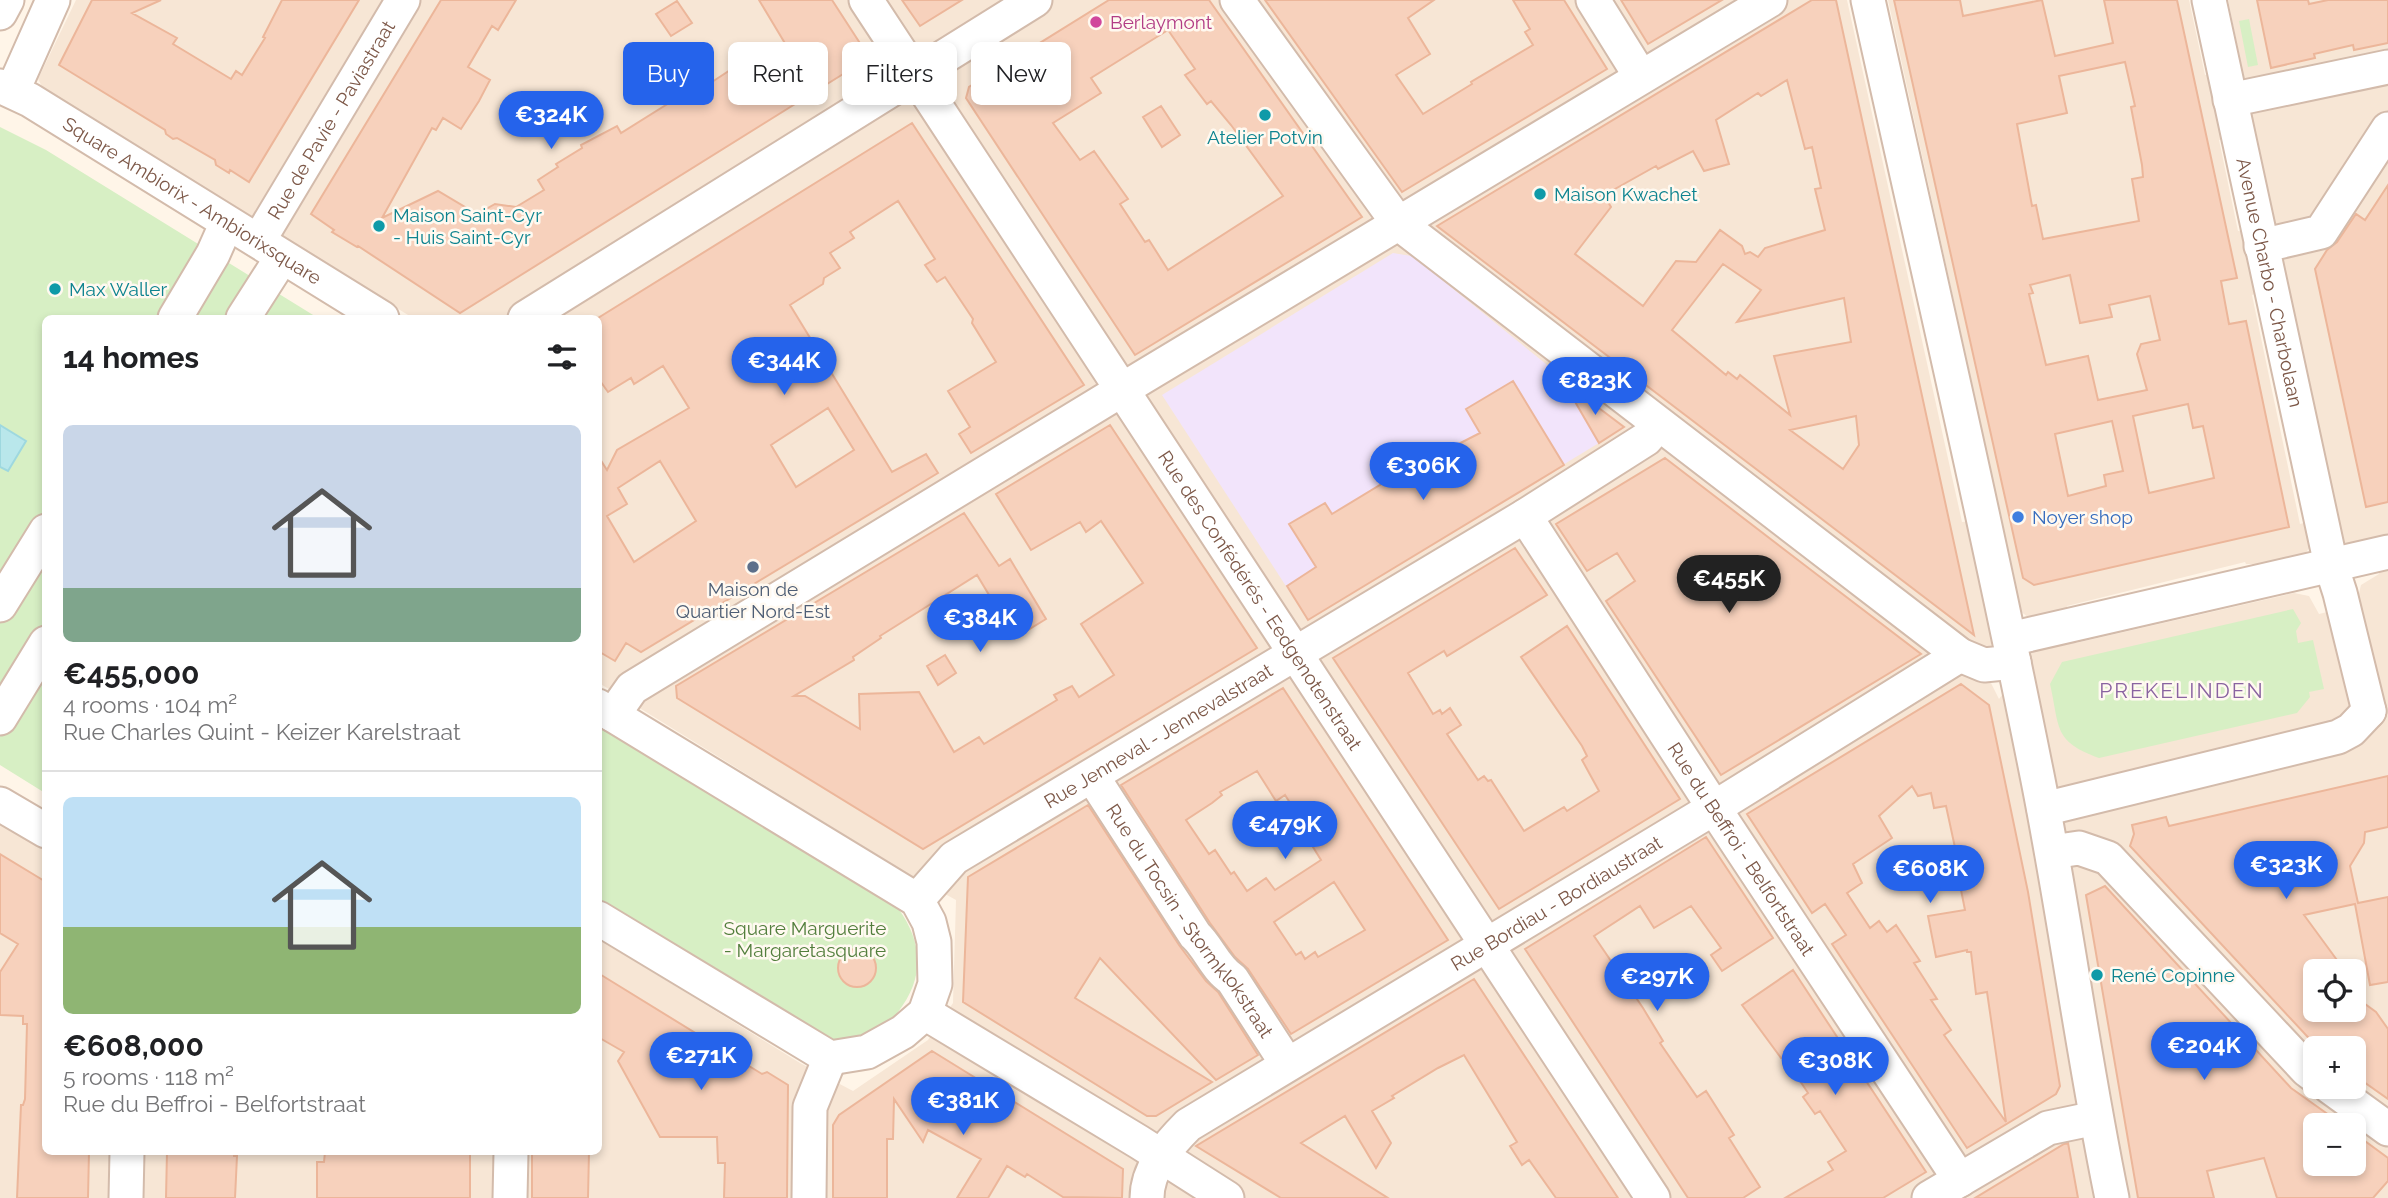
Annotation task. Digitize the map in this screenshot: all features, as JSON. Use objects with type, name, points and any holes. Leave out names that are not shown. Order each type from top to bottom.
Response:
[{"type":"street","points":[[0,13],[7,0]]},
{"type":"street","points":[[6,88],[53,0]]},
{"type":"street","name":"Rue de Pavie - Paviastraat","points":[[244,315],[267,254],[403,0]]},
{"type":"street","name":"Rue des Confédérés - Eedgenotenstraat","points":[[866,0],[894,42]]},
{"type":"street","points":[[957,49],[1035,0]]},
{"type":"street","points":[[1237,0],[1398,223],[1960,655],[1984,666],[2012,651],[2388,552]]},
{"type":"street","points":[[1593,0],[1641,77]]},
{"type":"street","points":[[602,920],[830,1058],[867,1052],[903,1032],[925,1013],[935,984],[934,942],[929,922],[917,900],[606,711],[632,688],[1770,0]]},
{"type":"street","points":[[1868,0],[2012,651],[2052,852],[2112,1198]]},
{"type":"street","name":"Avenue Charbo - Charbolaan","points":[[2209,0],[2331,565],[2378,713]]},
{"type":"street","points":[[2230,100],[2388,67]]},
{"type":"street","name":"Square Ambiorix - Ambiorixsquare","points":[[6,88],[267,254],[377,315]]},
{"type":"street","points":[[530,315],[868,105]]},
{"type":"street","name":"Rue des Confédérés - Eedgenotenstraat","points":[[936,105],[1653,1198]]},
{"type":"street","points":[[2261,246],[2321,232],[2388,129]]},
{"type":"street","points":[[177,315],[213,254],[220,236]]},
{"type":"street","name":"Rue Jenneval - Jennevalstraat","points":[[917,900],[954,858],[1525,516],[1646,439],[1658,425]]},
{"type":"street","name":"Rue du Beffroi - Belfortstraat","points":[[1525,516],[1960,1180]]},
{"type":"street","points":[[0,605],[42,537]]},
{"type":"street","points":[[0,718],[42,650]]},
{"type":"street","name":"Rue Bordiau - Bordiaustraat","points":[[1147,1198],[1149,1177],[1172,1140],[1188,1125],[1714,808],[1960,655]]},
{"type":"street","points":[[2044,809],[2338,737],[2378,713]]},
{"type":"street","name":"Rue du Tocsin - Stormklokstraat","points":[[1092,776],[1195,934],[1231,979],[1287,1064]]},
{"type":"street","points":[[0,804],[42,829]]},
{"type":"street","points":[[2052,852],[2079,848],[2108,858],[2303,1066]]},
{"type":"street","points":[[925,1013],[1227,1198]]},
{"type":"street","points":[[809,1198],[810,1107],[830,1058]]},
{"type":"street","points":[[2347,1099],[2388,1129]]},
{"type":"street","points":[[1929,1198],[2048,1128],[2096,1118]]},
{"type":"street","points":[[126,1198],[127,1155]]},
{"type":"street","points":[[510,1155],[510,1198]]},
{"type":"shaded area","points":[[76,0],[1847,0],[1962,522],[1970,521],[1994,641],[1987,651],[1958,670],[1986,677],[1999,699],[2026,664],[2031,648],[2073,632],[2076,643],[2294,593],[2309,596],[2319,614],[2356,605],[2361,585],[2379,574],[2373,544],[2348,546],[2342,542],[2289,287],[2281,288],[2267,225],[2275,223],[2256,132],[2248,133],[2249,110],[2388,74],[2388,1198],[0,1198],[0,822],[42,848],[42,1155],[602,1155],[602,941],[800,1063],[853,1091],[928,1040],[953,1003],[956,900],[905,872],[602,685],[602,315],[408,315],[45,92],[38,79]]},
{"type":"shaded area","points":[[1888,0],[2189,0],[2205,75],[2212,74],[2226,138],[2219,140],[2238,231],[2245,230],[2258,293],[2252,295],[2300,524],[2307,522],[2311,545],[2303,557],[2253,571],[2252,564],[2245,562],[2067,606],[2070,618],[2034,622],[2019,610],[2008,582],[2015,580]]},
{"type":"shaded area","points":[[2228,0],[2388,0],[2388,51],[2245,85],[2235,70],[2242,68]]},
{"type":"shaded area","points":[[1393,253],[1411,256],[1421,263],[1618,422],[1617,432],[1308,620],[1162,395]]},
{"type":"green space","points":[[2249,19],[2258,65],[2248,67],[2239,21]]},
{"type":"green space","points":[[0,127],[46,150],[313,315],[42,315],[42,791],[0,765],[0,467],[8,471],[26,441],[0,425]]},
{"type":"green space","points":[[2293,609],[2301,623],[2296,631],[2298,643],[2313,640],[2324,689],[2309,692],[2310,697],[2297,713],[2099,758],[2073,745],[2061,731],[2050,684],[2062,662]]},
{"type":"green space","name":"Square Marguerite - Margaretasquare","points":[[602,720],[898,908],[912,934],[918,960],[913,986],[907,999],[890,1020],[865,1038],[843,1041],[816,1038],[602,907]]},
{"type":"water","points":[[0,425],[26,441],[8,471],[0,467]]},
{"type":"building","points":[[92,0],[161,0],[132,13],[177,38],[173,44],[231,79],[236,71],[242,75],[265,38],[263,37],[282,0],[359,0],[249,182],[230,170],[229,173],[216,165],[215,160],[177,138],[173,139],[165,130],[59,65]]},
{"type":"building","points":[[441,0],[516,0],[498,30],[492,26],[468,67],[490,80],[479,101],[461,129],[443,118],[436,130],[432,128],[382,218],[438,191],[477,214],[495,204],[516,207],[544,190],[538,180],[558,167],[556,164],[582,148],[581,145],[617,126],[621,133],[666,105],[714,105],[714,81],[728,72],[728,105],[793,105],[460,313],[332,232],[334,230],[311,214]]},
{"type":"building","points":[[759,0],[832,0],[859,42],[842,42],[842,75],[828,83],[828,42],[784,42]]},
{"type":"building","points":[[902,0],[962,0],[920,26]]},
{"type":"building","points":[[1109,0],[1209,0],[1362,217],[1135,355],[966,98],[971,86],[971,105],[1071,105],[1071,42],[1041,42]],"holes":[[[1168,30],[1195,69],[1185,75],[1207,104],[1211,101],[1231,125],[1283,196],[1168,270],[1149,240],[1145,242],[1120,204],[1128,199],[1094,151],[1080,160],[1053,123],[1101,93],[1091,78]]]},
{"type":"building","points":[[1265,0],[1434,0],[1408,18],[1430,54],[1396,75],[1423,114],[1533,45],[1525,32],[1530,29],[1513,0],[1564,0],[1607,69],[1402,192]]},
{"type":"building","points":[[1621,0],[1722,0],[1648,44]]},
{"type":"building","points":[[1812,0],[1836,0],[1974,635],[1437,226]],"holes":[[[1787,80],[1805,149],[1812,147],[1821,188],[1815,189],[1825,230],[1765,248],[1758,257],[1750,252],[1745,254],[1742,246],[1720,230],[1696,262],[1676,261],[1643,306],[1575,254],[1611,207],[1605,197],[1615,189],[1656,166],[1658,169],[1693,151],[1704,171],[1729,164],[1716,120],[1758,93],[1761,96]],[[1723,264],[1761,290],[1737,322],[1844,298],[1851,342],[1774,356],[1790,415],[1740,375],[1737,379],[1728,372],[1726,375],[1672,330]],[[1856,416],[1859,445],[1843,469],[1790,430]]]},
{"type":"building","points":[[1894,0],[1960,0],[1963,16],[2042,0],[2055,56],[2113,43],[2104,0],[2177,0],[2237,278],[2221,281],[2229,324],[2246,321],[2289,527],[2034,585],[2023,578]],"holes":[[[2125,62],[2135,106],[2131,107],[2142,165],[2143,177],[2132,179],[2139,221],[2043,239],[2036,205],[2032,206],[2017,124],[2067,113],[2059,76]],[[2070,275],[2080,323],[2112,317],[2109,305],[2150,296],[2160,340],[2141,344],[2137,354],[2147,390],[2098,400],[2088,356],[2046,365],[2029,294],[2033,293],[2030,285]],[[2188,404],[2193,428],[2203,426],[2214,478],[2149,493],[2133,416]],[[2112,421],[2123,471],[2104,475],[2106,486],[2068,496],[2055,434]]]},
{"type":"building","points":[[2257,0],[2308,0],[2309,4],[2328,0],[2388,0],[2388,43],[2354,50],[2353,45],[2314,54],[2315,58],[2271,68]]},
{"type":"building","points":[[677,1],[692,23],[671,36],[656,14]]},
{"type":"building","points":[[1161,106],[1180,135],[1162,147],[1143,117]]},
{"type":"building","points":[[912,123],[1084,385],[971,453],[959,434],[970,427],[948,391],[996,362],[972,323],[973,319],[945,277],[937,282],[925,265],[935,259],[898,201],[850,232],[854,238],[830,253],[840,268],[824,278],[823,284],[790,305],[892,472],[926,454],[938,473],[641,652],[626,643],[615,661],[602,653],[602,462],[607,470],[617,450],[689,408],[663,366],[634,384],[631,378],[608,392],[602,384],[602,316]],"holes":[[[828,408],[854,450],[796,487],[771,445]],[[660,461],[696,521],[634,562],[607,516],[627,504],[618,488]]]},
{"type":"building","points":[[2388,185],[2388,502],[2366,507],[2315,269],[2356,214],[2365,220]]},
{"type":"building","points":[[1513,381],[1564,465],[1308,620],[1287,586],[1316,567],[1289,524],[1325,503],[1332,514],[1436,451],[1439,454],[1480,433],[1466,409]]},
{"type":"building","points":[[1563,381],[1624,427],[1599,443]]},
{"type":"building","points":[[1110,425],[1257,648],[923,849],[677,698],[676,686],[964,513],[999,566],[1010,559],[1046,619],[1015,638],[977,575],[880,636],[881,638],[853,657],[854,660],[794,696],[805,696],[860,729],[859,694],[919,692],[954,752],[979,737],[984,744],[1057,700],[1054,695],[1072,686],[1079,697],[1114,675],[1081,624],[1143,583],[1101,521],[1086,532],[1080,522],[1031,550],[996,494]]},
{"type":"building","points":[[1665,458],[1921,654],[1721,775],[1606,601],[1635,581],[1617,553],[1587,571],[1556,524]]},
{"type":"building","points":[[1515,548],[1547,595],[1447,656],[1444,651],[1408,673],[1433,714],[1440,710],[1442,714],[1450,708],[1461,725],[1447,734],[1478,780],[1484,776],[1488,781],[1491,780],[1524,831],[1564,807],[1567,811],[1599,791],[1582,760],[1587,756],[1582,746],[1521,657],[1567,626],[1680,799],[1499,909],[1333,658]]},
{"type":"building","points":[[945,655],[956,673],[938,685],[927,666]]},
{"type":"building","points":[[1961,684],[1989,705],[2028,892],[2060,1086],[2056,1094],[1967,1148],[1832,944],[1846,935],[1825,904],[1812,913],[1747,814]],"holes":[[[1912,786],[1918,796],[1931,793],[1934,808],[1946,806],[1964,889],[1961,890],[1965,910],[1928,916],[1936,957],[1967,950],[1971,952],[1976,994],[1987,992],[2006,1122],[1944,1035],[1951,1030],[1931,1000],[1937,999],[1914,963],[1920,961],[1896,925],[1887,932],[1879,921],[1870,928],[1847,893],[1862,883],[1853,864],[1892,838],[1879,816]]]},
{"type":"building","points":[[1283,688],[1448,940],[1291,1034],[1248,969],[1235,957],[1210,923],[1121,785]],"holes":[[[1257,771],[1276,801],[1285,795],[1306,828],[1303,831],[1321,860],[1275,890],[1266,878],[1247,891],[1234,872],[1231,874],[1215,850],[1209,854],[1186,820],[1222,795],[1220,792]],[[1334,882],[1365,930],[1318,957],[1315,952],[1305,959],[1301,952],[1296,955],[1274,922]]]},
{"type":"building","points":[[2388,776],[2388,827],[2365,832],[2364,843],[2350,866],[2358,903],[2388,897],[2388,982],[2370,985],[2355,904],[2304,915],[2336,959],[2303,959],[2303,1022],[2366,1022],[2366,1005],[2376,1012],[2388,1029],[2388,1099],[2366,1083],[2366,1036],[2307,1036],[2130,846],[2134,834],[2132,825],[2166,817],[2169,826]]},
{"type":"building","points":[[1088,805],[1179,945],[1206,981],[1218,992],[1258,1055],[1216,1080],[1100,958],[1075,998],[1212,1082],[1156,1116],[1147,1116],[963,1002],[968,877]]},
{"type":"building","points":[[1706,837],[1773,938],[1722,971],[1711,955],[1721,948],[1691,906],[1654,928],[1640,906],[1594,936],[1643,1008],[1663,1041],[1660,1043],[1697,1097],[1706,1091],[1734,1135],[1729,1138],[1760,1187],[1743,1198],[1688,1198],[1525,949]]},
{"type":"building","points":[[0,854],[42,880],[42,1155],[89,1155],[88,1198],[17,1198],[21,1105],[25,1099],[27,1024],[23,1024],[23,1016],[0,1015],[0,972],[18,944],[0,933]]},
{"type":"building","points":[[2105,886],[2291,1088],[2326,1113],[2303,1113],[2303,1176],[2366,1176],[2366,1142],[2388,1158],[2388,1181],[2373,1198],[2277,1198],[2264,1158],[2207,1171],[2214,1198],[2138,1198],[2086,895]]},
{"type":"building","points":[[857,949],[870,955],[876,968],[870,981],[857,987],[844,981],[838,968],[844,955]]},
{"type":"building","points":[[1793,970],[1926,1172],[1883,1198],[1785,1198],[1833,1170],[1828,1162],[1846,1151],[1820,1111],[1815,1114],[1803,1097],[1808,1093],[1784,1057],[1781,1058],[1742,1005]]},
{"type":"building","points":[[602,975],[762,1074],[767,1072],[788,1085],[787,1198],[724,1198],[725,1163],[718,1163],[717,1137],[660,1137],[618,1061],[624,1052],[602,1039]]},
{"type":"building","points":[[1474,979],[1618,1198],[1556,1198],[1529,1160],[1522,1165],[1510,1146],[1517,1142],[1464,1055],[1392,1096],[1394,1098],[1372,1111],[1391,1143],[1376,1168],[1345,1116],[1301,1143],[1388,1198],[1281,1198],[1196,1146]]},
{"type":"building","points":[[932,1051],[1123,1169],[1122,1198],[1063,1197],[1027,1174],[1025,1177],[1007,1166],[988,1198],[957,1198],[981,1159],[928,1130],[923,1142],[894,1099],[893,1139],[887,1139],[887,1198],[833,1198],[833,1125],[839,1115]]},
{"type":"building","points":[[2068,1143],[2078,1198],[1975,1198],[2064,1144]]},
{"type":"building","points":[[167,1155],[237,1156],[235,1198],[166,1198]]},
{"type":"building","points":[[325,1155],[470,1155],[470,1198],[317,1198],[317,1162],[324,1162]]},
{"type":"building","points":[[532,1155],[589,1155],[588,1198],[532,1198]]},
{"type":"place","name":"Berlaymont","points":[[1096,22]]},
{"type":"place","name":"Atelier Potvin","points":[[1265,115]]},
{"type":"place","name":"Maison Kwachet","points":[[1540,194]]},
{"type":"place","name":"Maison Saint-Cyr - Huis Saint-Cyr","points":[[379,226]]},
{"type":"place","name":"Max Waller","points":[[55,289]]},
{"type":"place","name":"Noyer shop","points":[[2018,517]]},
{"type":"place","name":"Maison de Quartier Nord-Est","points":[[753,567]]},
{"type":"place","name":"René Copinne","points":[[2097,975]]},
{"type":"district","name":"PREKELINDEN","points":[[2182,690]]}]
